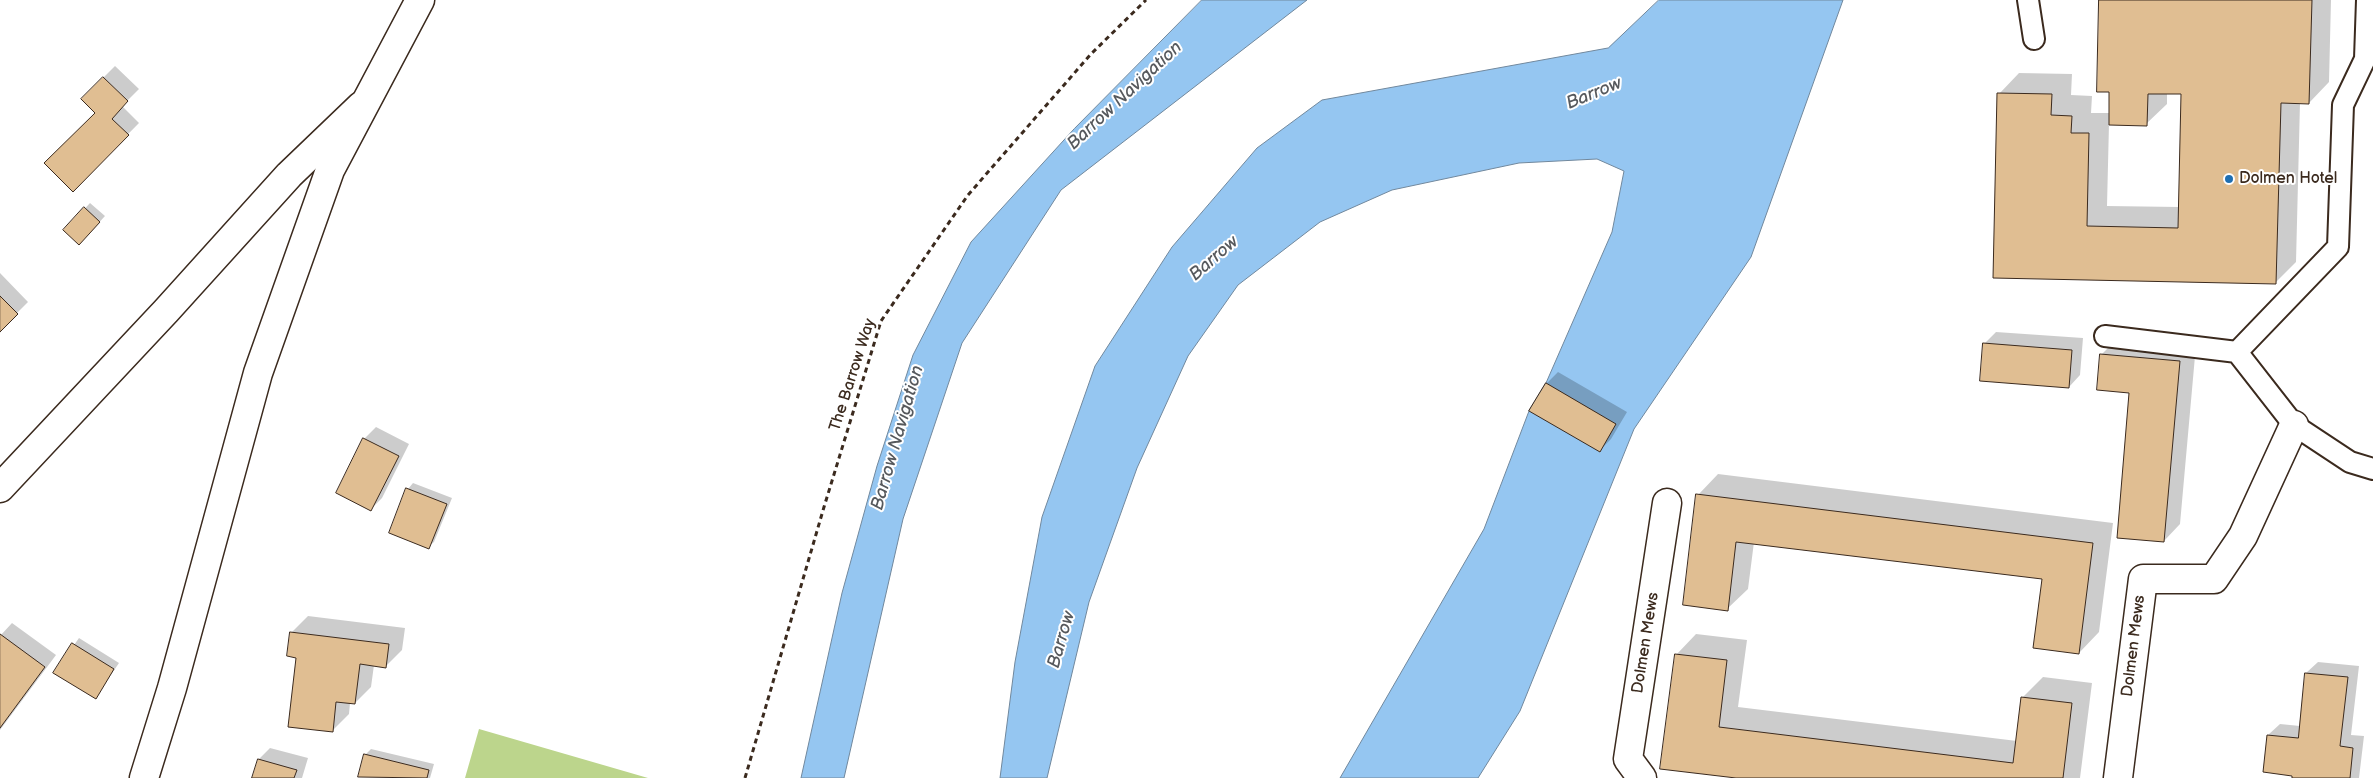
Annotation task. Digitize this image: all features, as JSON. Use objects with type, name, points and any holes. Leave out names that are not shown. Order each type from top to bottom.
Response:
[{"type":"street","points":[[144,778],[172,688],[258,373],[330,170],[420,0]]},
{"type":"street","points":[[0,488],[166,311],[289,175],[365,102]]},
{"type":"street","name":"Dolmen Mews","points":[[2118,778],[2143,579],[2214,579],[2244,536],[2294,425]]},
{"type":"street","name":"Dolmen Mews","points":[[1642,778],[1628,759],[1667,503]]},
{"type":"lane","points":[[2028,0],[2034,39]]},
{"type":"lane","points":[[2237,352],[2338,247],[2343,105],[2365,59],[2367,0]]},
{"type":"lane","points":[[2105,336],[2237,352],[2294,425],[2350,462],[2373,469]]},
{"type":"path","name":"The Barrow Way","points":[[745,778],[824,507],[881,321],[968,194],[1091,54],[1146,0]]},
{"type":"green space","points":[[479,729],[648,778],[465,778]]},
{"type":"water","name":"Barrow Navigation","points":[[1202,0],[1307,0],[1061,190],[962,343],[903,519],[844,778],[801,778],[842,593],[877,466],[913,355],[971,242],[1074,129]]},
{"type":"water","name":"Barrow","points":[[1659,0],[1843,0],[1751,257],[1634,429],[1520,711],[1478,778],[1340,778],[1484,529],[1529,411],[1546,383],[1612,232],[1624,171],[1597,159],[1519,163],[1392,190],[1320,222],[1238,285],[1188,356],[1137,468],[1089,602],[1047,778],[1000,778],[1015,662],[1042,517],[1095,366],[1172,247],[1257,148],[1322,100],[1608,48]]},
{"type":"building","name":"Dolmen Hotel","points":[[2099,0],[2312,0],[2309,104],[2281,103],[2276,284],[1993,278],[1997,93],[2052,94],[2051,115],[2072,116],[2071,133],[2089,133],[2087,226],[2178,228],[2181,94],[2148,94],[2147,126],[2109,125],[2109,92],[2097,92]]},
{"type":"building","points":[[103,77],[128,101],[112,119],[129,135],[73,192],[44,163],[95,113],[81,99]]},
{"type":"building","points":[[84,207],[100,222],[79,245],[63,230]]},
{"type":"building","points":[[0,296],[18,314],[0,332]]},
{"type":"building","points":[[1983,343],[2072,350],[2069,388],[1980,381]]},
{"type":"building","points":[[2100,354],[2180,361],[2164,542],[2117,538],[2129,393],[2097,390]]},
{"type":"building","points":[[1546,383],[1616,424],[1600,452],[1529,411]]},
{"type":"building","points":[[363,438],[399,456],[371,511],[336,493]]},
{"type":"building","points":[[406,488],[447,504],[429,549],[389,533]]},
{"type":"building","points":[[1696,494],[2093,543],[2079,654],[2033,648],[2042,579],[1736,542],[1728,611],[1683,605]]},
{"type":"building","points":[[290,632],[389,644],[386,668],[360,664],[355,704],[336,702],[333,732],[288,727],[296,658],[287,656]]},
{"type":"building","points":[[0,634],[45,667],[0,728]]},
{"type":"building","points":[[72,643],[114,669],[96,699],[53,673]]},
{"type":"building","points":[[1675,654],[1727,660],[1719,727],[2013,763],[2021,697],[2072,703],[2063,778],[1736,778],[1660,769]]},
{"type":"building","points":[[2305,673],[2348,677],[2340,746],[2353,748],[2350,778],[2292,778],[2292,776],[2263,772],[2267,735],[2298,738]]},
{"type":"building","points":[[364,754],[429,770],[427,778],[358,777]]},
{"type":"building","points":[[258,759],[297,770],[294,778],[252,778]]},
{"type":"place","name":"Dolmen Hotel","points":[[2229,179]]}]
